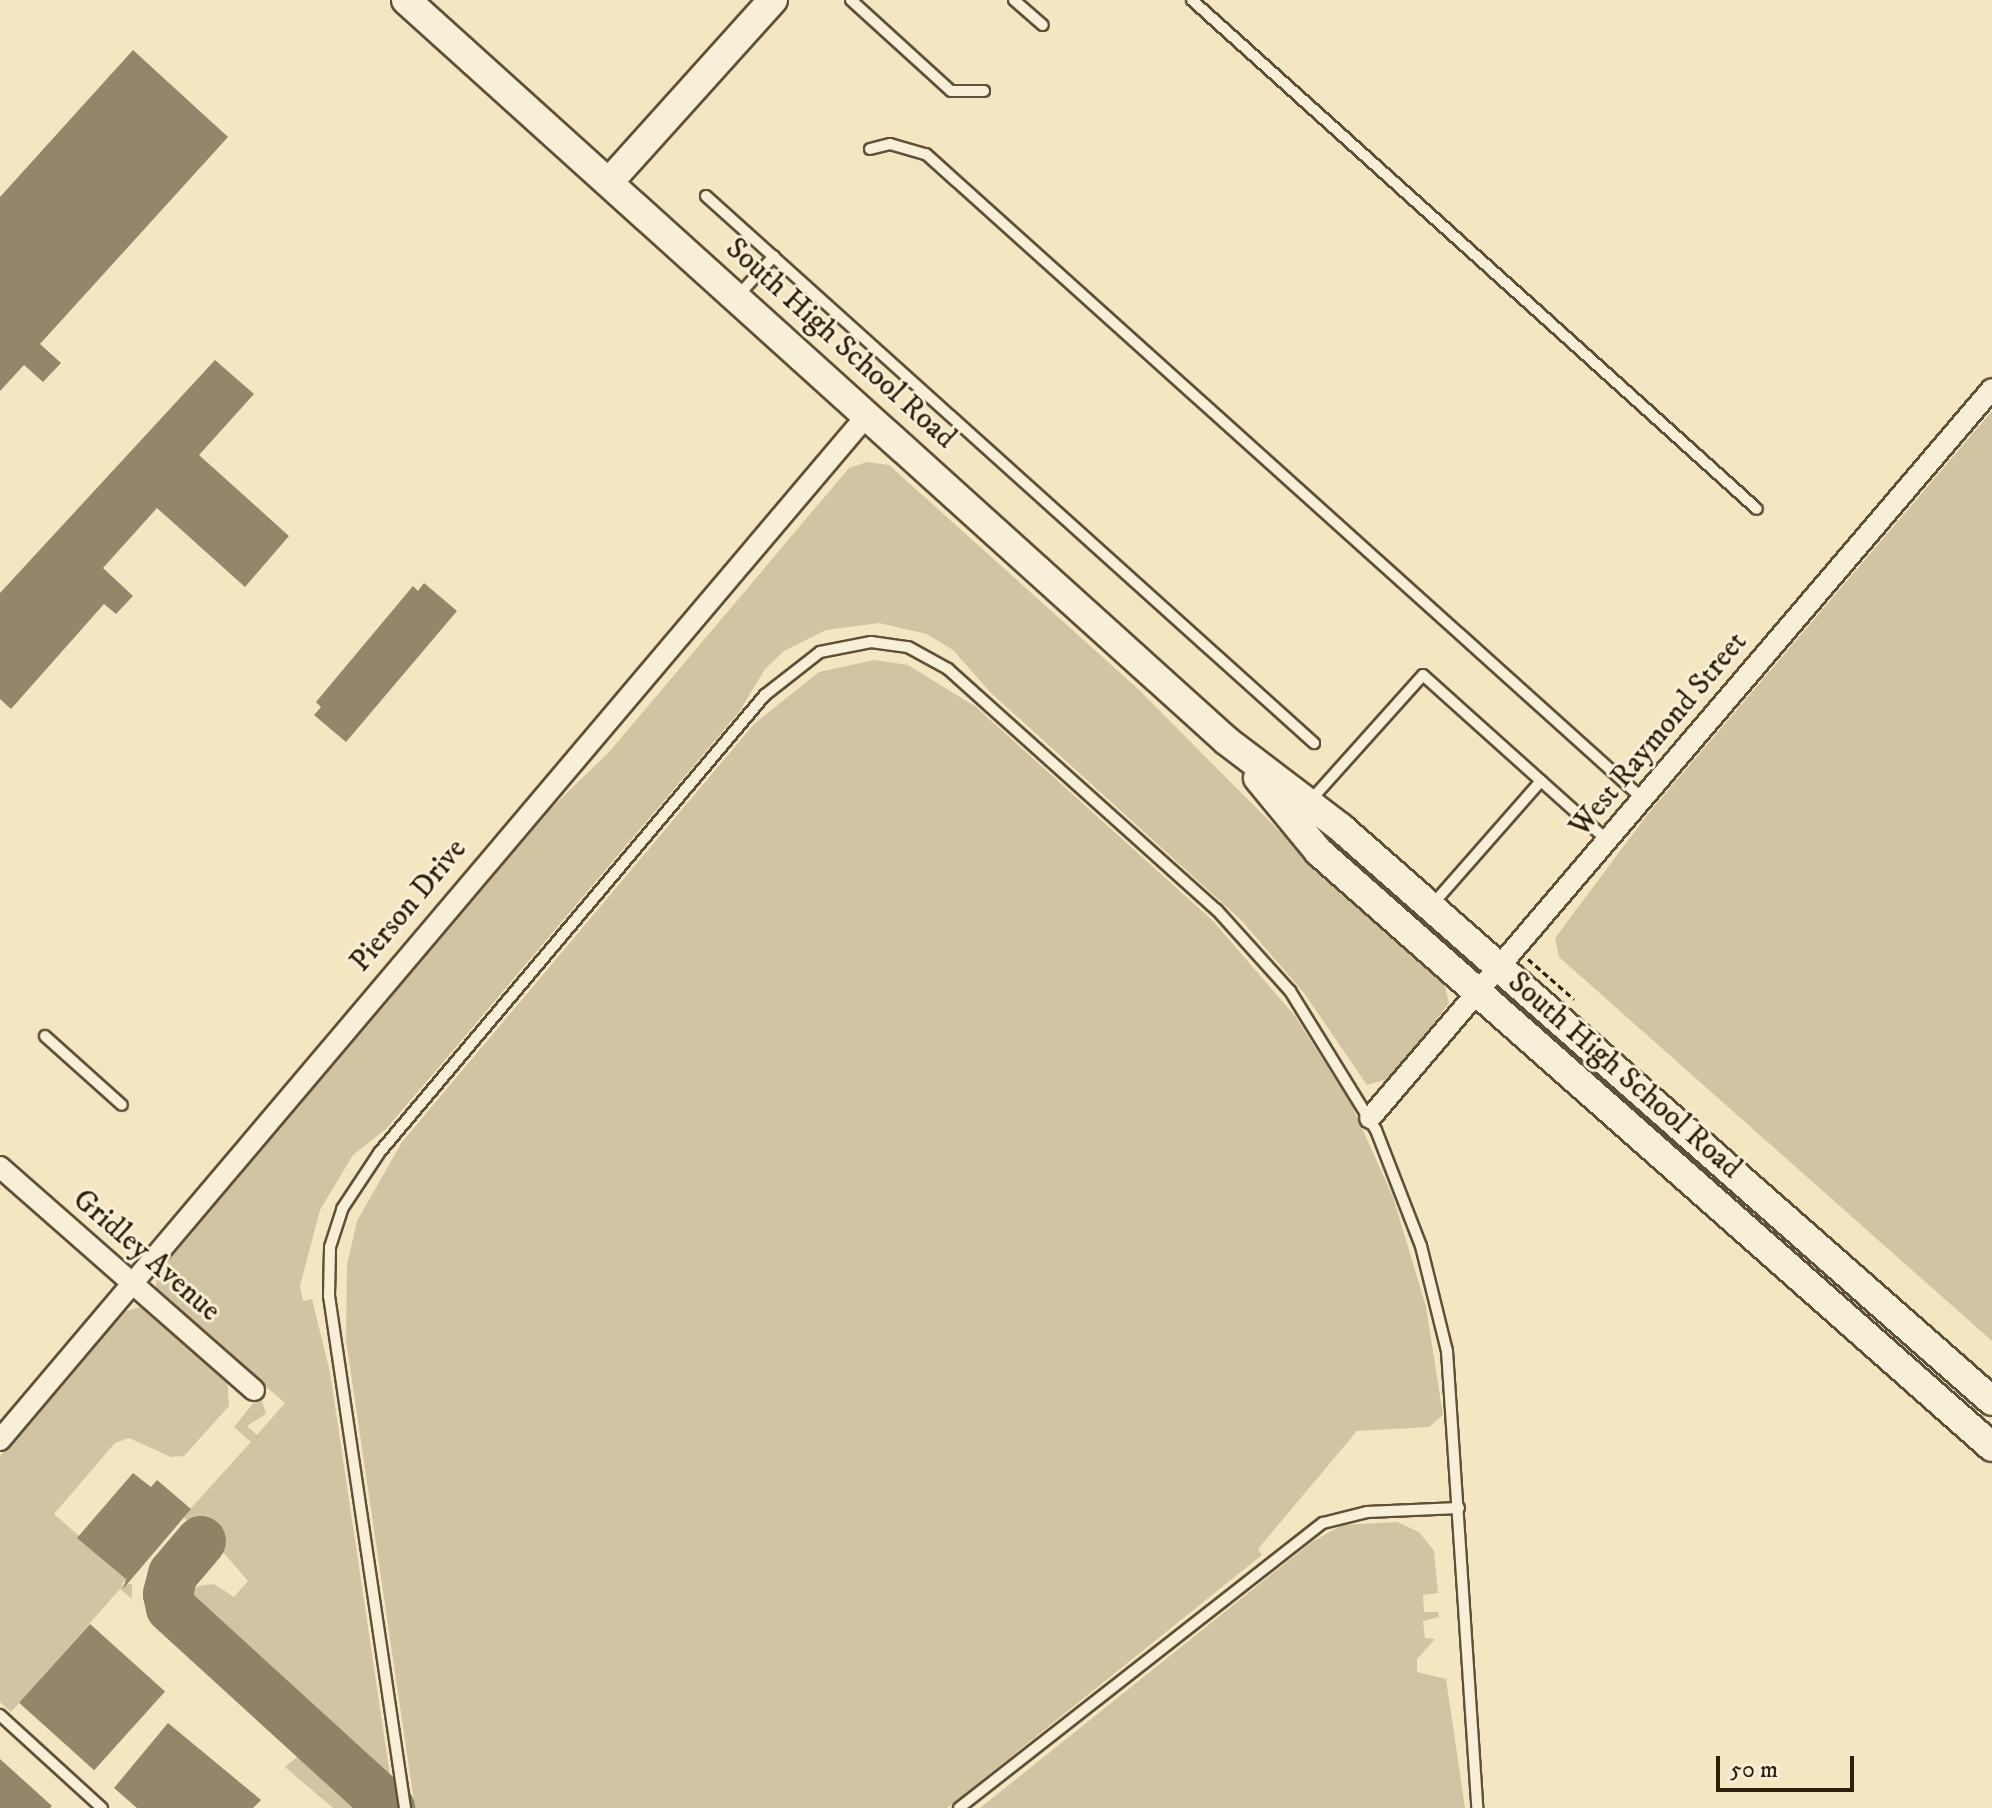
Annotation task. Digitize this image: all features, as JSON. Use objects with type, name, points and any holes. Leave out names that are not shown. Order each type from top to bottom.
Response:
[{"type":"street","name":"South High School Road","points":[[406,0],[1227,741],[1309,803],[1431,906],[1992,1401]]},
{"type":"street","points":[[609,182],[773,0]]},
{"type":"street","name":"West Raymond Street","points":[[1370,1118],[1479,994],[1992,389]]},
{"type":"street","name":"Pierson Drive","points":[[0,1440],[867,415]]},
{"type":"street","name":"South High School Road","points":[[1227,741],[1319,852],[1992,1447]]},
{"type":"street","name":"Gridley Avenue","points":[[0,1167],[254,1390]]},
{"type":"lane","points":[[851,0],[951,91],[984,91]]},
{"type":"lane","points":[[1014,0],[1043,25]]},
{"type":"lane","points":[[1192,0],[1757,509]]},
{"type":"lane","points":[[870,149],[890,144],[926,154],[1643,799]]},
{"type":"lane","points":[[706,196],[1314,743]]},
{"type":"lane","points":[[737,297],[774,256]]},
{"type":"lane","points":[[405,1808],[329,1296],[328,1261],[337,1221],[354,1186],[379,1153],[765,695],[795,667],[834,647],[871,642],[908,647],[948,669],[1233,926],[1306,1014],[1370,1118],[1410,1213],[1447,1351],[1477,1808]]},
{"type":"lane","points":[[1309,803],[1423,675],[1608,841]]},
{"type":"lane","points":[[1431,906],[1541,781]]},
{"type":"lane","points":[[45,1036],[122,1105]]},
{"type":"lane","points":[[959,1808],[1323,1523],[1367,1512],[1459,1508]]},
{"type":"lane","points":[[0,1715],[102,1808]]},
{"type":"shaded area","points":[[1992,411],[1992,1341],[1559,957],[1555,938],[1647,815]]},
{"type":"shaded area","points":[[867,462],[889,465],[1138,689],[1302,854],[1443,979],[1449,1003],[1391,1078],[1367,1085],[1304,993],[1241,920],[990,692],[953,650],[927,634],[879,623],[826,630],[784,651],[765,669],[739,712],[386,1129],[353,1155],[320,1210],[300,1286],[303,1301],[312,1299],[330,1372],[392,1789],[192,1608],[191,1594],[198,1586],[214,1584],[234,1597],[248,1581],[215,1543],[220,1536],[213,1530],[207,1536],[183,1517],[251,1442],[234,1427],[254,1402],[262,1401],[266,1414],[247,1426],[257,1435],[285,1403],[155,1291],[158,1271],[536,823],[610,751],[849,468]]},
{"type":"shaded area","points":[[874,660],[908,665],[976,707],[1213,921],[1295,1016],[1351,1104],[1393,1197],[1426,1307],[1443,1415],[1429,1427],[1357,1431],[1258,1549],[1262,1555],[947,1808],[415,1808],[346,1340],[347,1265],[357,1221],[402,1142],[754,724],[819,672]]},
{"type":"shaded area","points":[[143,1306],[227,1376],[229,1406],[184,1456],[171,1457],[129,1438],[115,1443],[54,1514],[127,1578],[121,1585],[132,1584],[132,1599],[120,1589],[11,1712],[0,1702],[0,1456],[120,1313]]},
{"type":"shaded area","points":[[1397,1522],[1419,1532],[1434,1551],[1438,1593],[1423,1595],[1424,1612],[1438,1612],[1439,1617],[1423,1621],[1425,1638],[1435,1639],[1417,1659],[1417,1672],[1446,1679],[1465,1808],[980,1808],[1312,1542],[1342,1525]]},
{"type":"shaded area","points":[[303,1752],[366,1808],[333,1808],[285,1767]]},
{"type":"building","points":[[133,50],[228,137],[40,344],[61,363],[43,382],[24,365],[0,391],[0,197]]},
{"type":"building","points":[[215,360],[254,394],[199,455],[289,536],[245,587],[157,508],[103,568],[133,596],[116,614],[104,604],[11,709],[0,699],[0,593]]},
{"type":"building","points":[[424,583],[457,611],[346,742],[314,715],[321,707],[316,702],[413,586],[418,591]]},
{"type":"building","points":[[133,1473],[151,1487],[157,1480],[191,1509],[123,1589],[126,1579],[77,1538]]},
{"type":"building","points":[[90,1624],[165,1692],[94,1770],[19,1703]]},
{"type":"building","points":[[168,1723],[261,1800],[253,1808],[137,1808],[114,1788]]},
{"type":"building","points":[[0,1759],[52,1806],[0,1808]]},
{"type":"taxiway","points":[[201,1541],[173,1574],[168,1594],[171,1608],[390,1808]]}]
